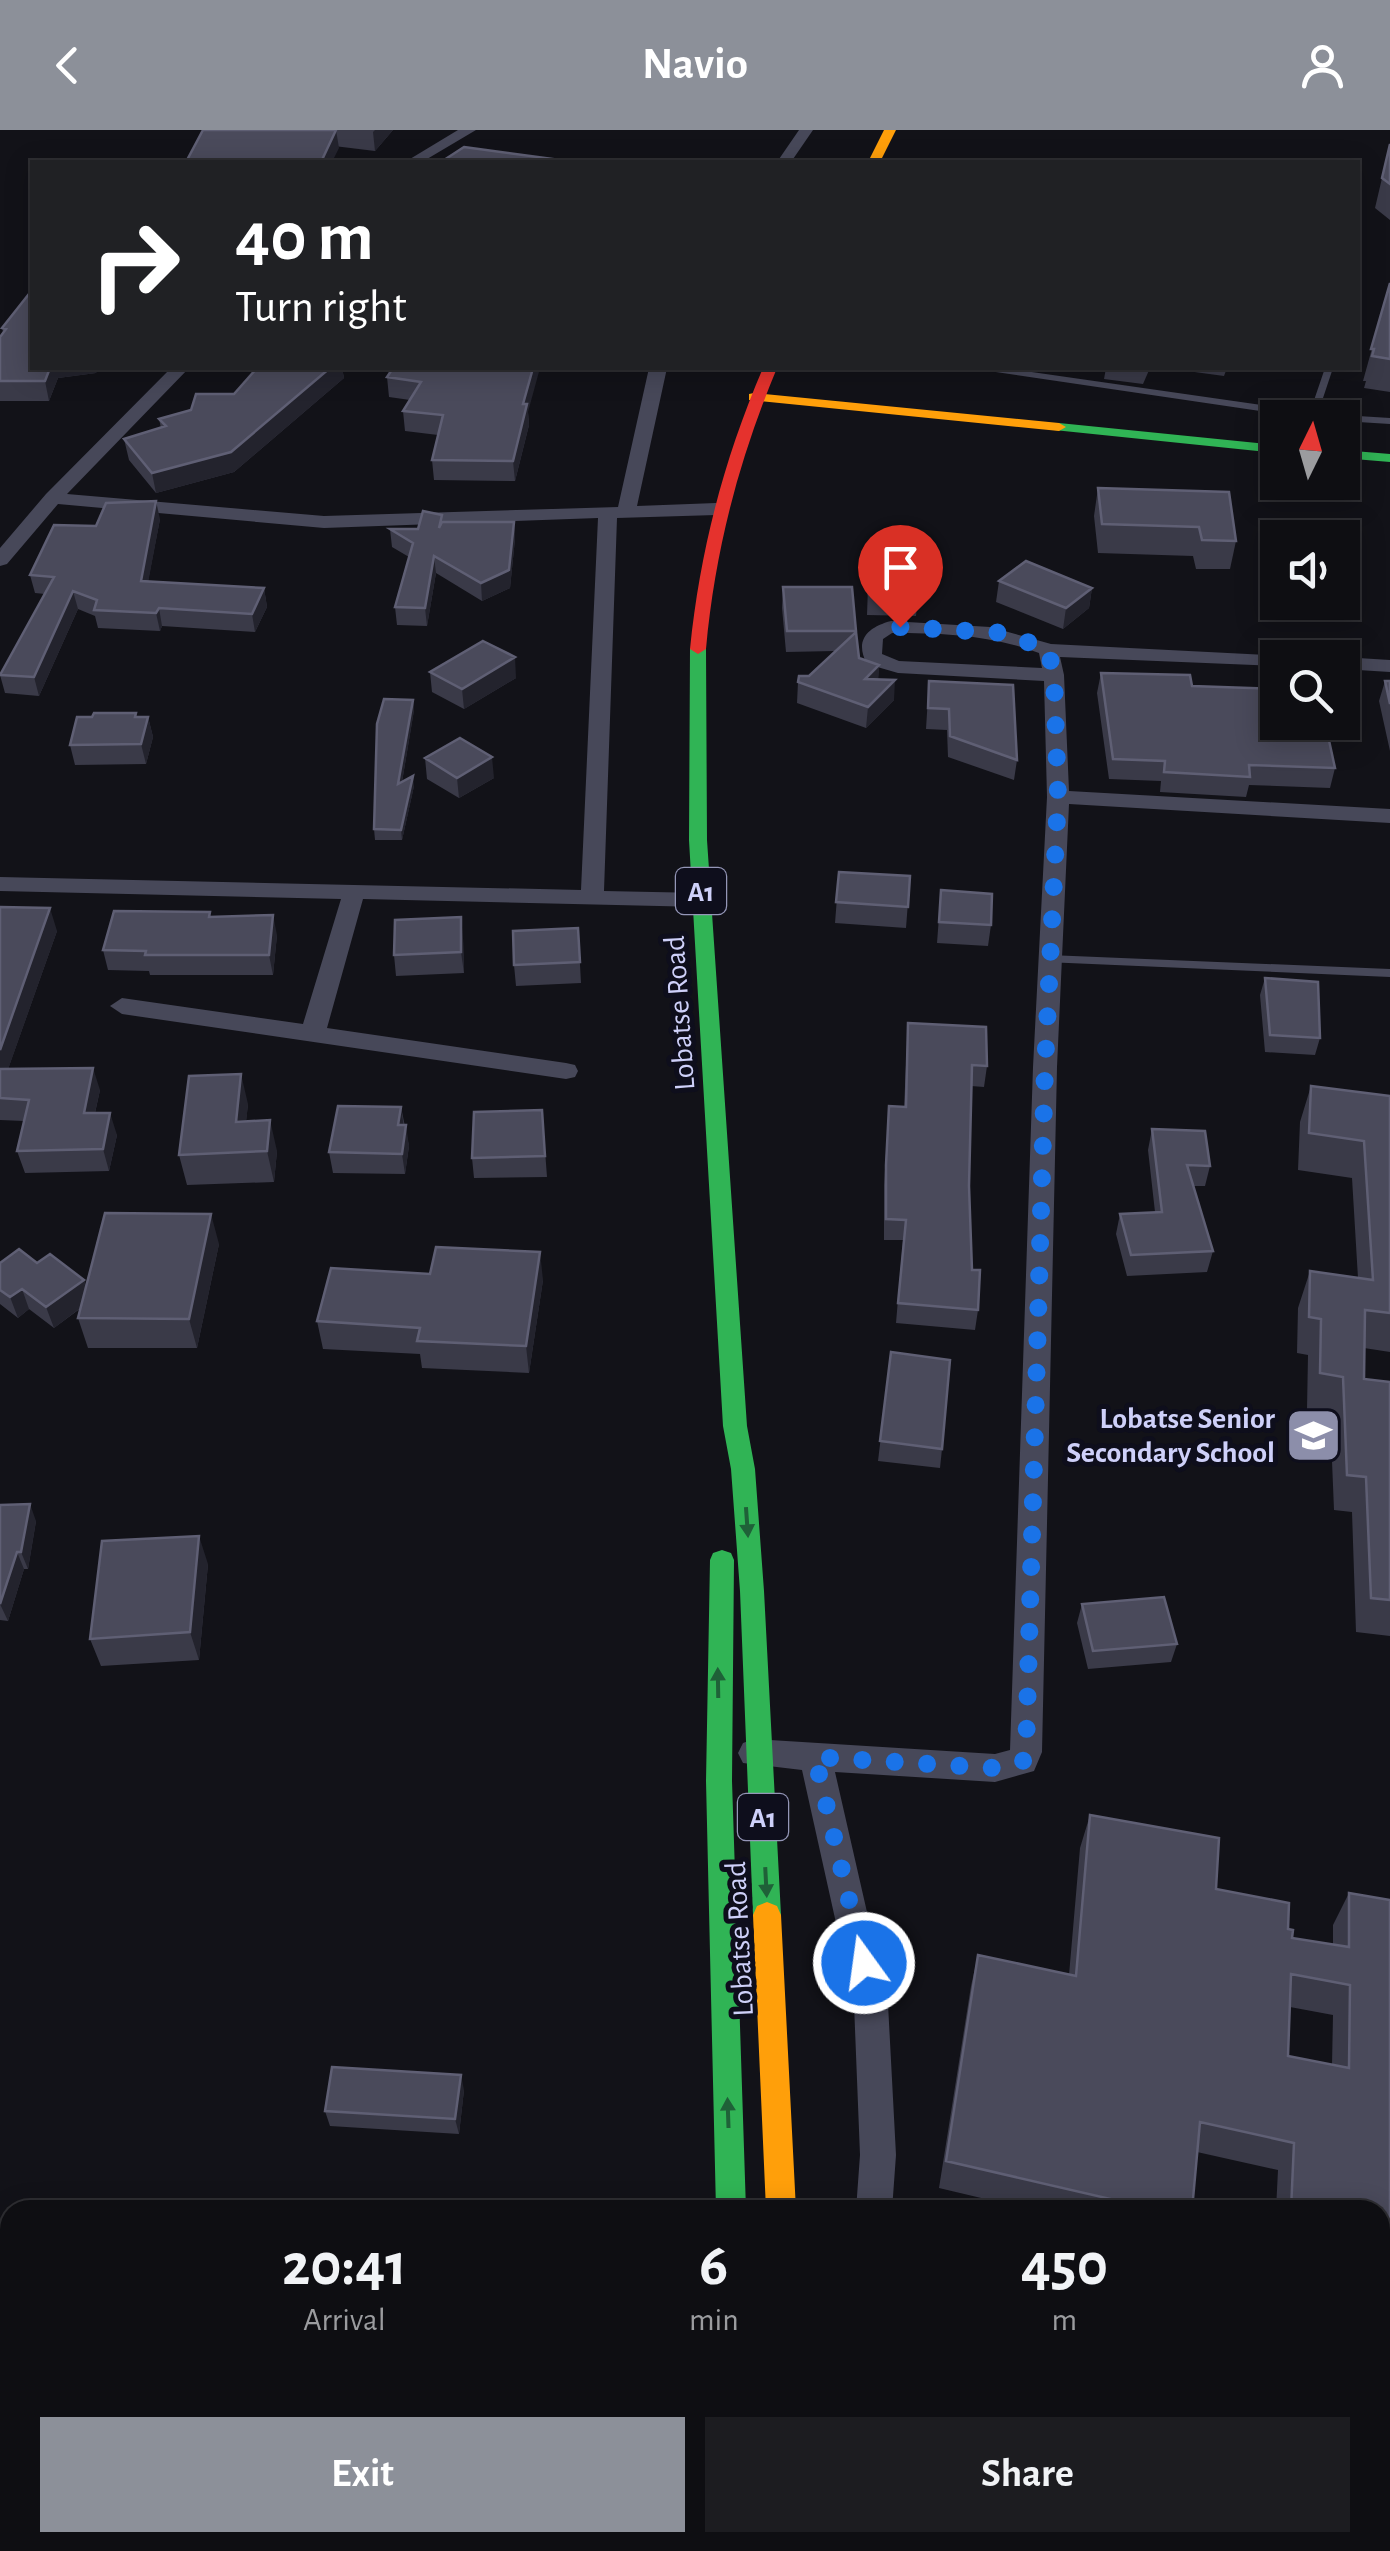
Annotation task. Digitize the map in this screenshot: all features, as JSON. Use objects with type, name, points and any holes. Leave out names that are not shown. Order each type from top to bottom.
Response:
[{"type":"main road","points":[[875,160],[890,130]]},
{"type":"main road","points":[[900,160],[915,130]]},
{"type":"main road","name":"Lobatse Road","points":[[769,370],[732,451],[716,509],[700,598],[695,776],[735,1426],[744,1469],[781,2200]]},
{"type":"main road","points":[[754,397],[1195,442],[1260,432]]},
{"type":"main road","points":[[1360,451],[1388,458]]},
{"type":"main road","points":[[1360,456],[1388,458]]},
{"type":"main road","name":"Lobatse Road","points":[[731,2200],[719,1753],[724,1514],[735,1426]]},
{"type":"street","points":[[416,160],[469,130]]},
{"type":"street","points":[[785,160],[806,130]]},
{"type":"street","points":[[0,560],[178,370]]},
{"type":"street","points":[[592,898],[617,515],[657,370]]},
{"type":"street","points":[[54,498],[324,522],[716,509]]},
{"type":"street","points":[[1054,675],[898,667],[874,660],[871,638],[891,627],[1005,633],[1048,650],[1260,659]]},
{"type":"street","points":[[719,1753],[995,1768],[1023,1761],[1026,1752],[1049,959],[1058,797],[1054,675],[1048,650]]},
{"type":"street","points":[[1360,664],[1390,666]]},
{"type":"street","points":[[1058,797],[1390,816]]},
{"type":"street","points":[[0,884],[702,900]]},
{"type":"street","points":[[312,1036],[354,893]]},
{"type":"street","points":[[122,1006],[566,1071]]},
{"type":"street","points":[[815,1757],[872,2004],[878,2155],[875,2200]]},
{"type":"lane","points":[[1016,370],[1260,426]]},
{"type":"lane","points":[[1318,400],[1328,370]]},
{"type":"lane","points":[[1360,419],[1390,421]]},
{"type":"lane","points":[[1049,959],[1390,973]]},
{"type":"building","points":[[203,130],[336,130],[322,160],[187,160]]},
{"type":"building","points":[[1390,144],[1390,184],[1382,178]]},
{"type":"building","points":[[464,147],[560,160],[444,160]]},
{"type":"building","points":[[1390,283],[1390,359],[1372,356],[1371,349]]},
{"type":"building","points":[[30,293],[30,370],[49,370],[45,381],[0,381],[0,337],[6,329],[2,328]]},
{"type":"building","points":[[255,370],[328,370],[231,452],[152,473],[124,439],[166,426],[159,419],[191,410],[196,394],[234,394]]},
{"type":"building","points":[[392,370],[532,370],[513,461],[432,460],[443,415],[403,411],[421,382],[387,377]]},
{"type":"building","points":[[1098,488],[1229,492],[1236,541],[1202,540],[1199,527],[1102,524]]},
{"type":"building","points":[[156,501],[141,581],[264,588],[252,614],[159,608],[156,613],[94,610],[97,600],[73,591],[34,677],[0,675],[54,577],[30,575],[54,525],[96,526],[106,503]]},
{"type":"building","points":[[423,511],[442,515],[439,528],[442,522],[514,522],[509,570],[481,583],[434,556],[425,608],[395,607],[413,543],[390,529],[418,529]]},
{"type":"building","points":[[869,558],[917,560],[918,596],[869,594]]},
{"type":"building","points":[[1026,561],[1092,588],[1066,608],[999,581]]},
{"type":"building","points":[[783,587],[852,587],[856,631],[787,631]]},
{"type":"building","points":[[856,632],[859,658],[879,665],[865,679],[895,680],[868,707],[798,682],[799,676],[809,676]]},
{"type":"building","points":[[483,641],[515,657],[462,689],[430,672]]},
{"type":"building","points":[[1101,673],[1190,675],[1192,686],[1260,688],[1260,740],[1329,740],[1335,768],[1249,765],[1250,777],[1164,772],[1165,761],[1113,759]]},
{"type":"building","points":[[929,681],[1013,685],[1017,760],[950,736],[949,709],[928,708]]},
{"type":"building","points":[[384,699],[413,700],[398,784],[413,776],[401,830],[374,829],[377,724]]},
{"type":"building","points":[[94,713],[136,713],[135,717],[148,717],[141,744],[70,745],[77,717],[92,717]]},
{"type":"building","points":[[460,738],[492,757],[457,778],[425,758]]},
{"type":"building","points":[[839,872],[910,876],[908,907],[836,902]]},
{"type":"building","points":[[941,890],[992,894],[991,925],[939,922]]},
{"type":"building","points":[[0,907],[50,908],[0,1050]]},
{"type":"building","points":[[114,911],[210,912],[209,917],[273,915],[269,955],[145,955],[146,951],[103,950]]},
{"type":"building","points":[[461,917],[461,952],[394,955],[395,920]]},
{"type":"building","points":[[578,928],[580,962],[514,965],[513,931]]},
{"type":"building","points":[[1265,978],[1318,982],[1320,1038],[1270,1035]]},
{"type":"building","points":[[908,1023],[986,1027],[987,1066],[972,1065],[969,1186],[972,1270],[980,1270],[978,1310],[898,1303],[906,1220],[886,1219],[886,1165],[889,1106],[906,1107]]},
{"type":"building","points":[[93,1068],[84,1113],[110,1113],[103,1149],[17,1151],[29,1100],[0,1098],[0,1069]]},
{"type":"building","points":[[241,1074],[236,1122],[270,1120],[267,1151],[179,1155],[189,1076]]},
{"type":"building","points":[[1311,1086],[1390,1096],[1390,1313],[1365,1310],[1364,1379],[1390,1382],[1390,1600],[1371,1598],[1366,1477],[1347,1475],[1343,1377],[1320,1373],[1321,1319],[1309,1317],[1310,1271],[1373,1280],[1364,1141],[1309,1133]]},
{"type":"building","points":[[338,1106],[401,1107],[398,1125],[406,1125],[402,1154],[329,1152]]},
{"type":"building","points":[[542,1110],[545,1156],[472,1158],[474,1112]]},
{"type":"building","points":[[1152,1129],[1205,1131],[1210,1166],[1187,1165],[1213,1251],[1131,1255],[1120,1214],[1162,1212]]},
{"type":"building","points":[[105,1213],[211,1214],[189,1319],[78,1318]]},
{"type":"building","points":[[436,1247],[540,1252],[526,1346],[417,1341],[420,1328],[317,1321],[331,1268],[430,1274]]},
{"type":"building","points":[[19,1249],[37,1263],[50,1254],[84,1280],[46,1307],[22,1289],[10,1297],[0,1290],[0,1263]]},
{"type":"building","points":[[891,1352],[950,1360],[942,1449],[880,1441]]},
{"type":"building","points":[[30,1504],[21,1552],[17,1552],[0,1604],[0,1505]]},
{"type":"building","points":[[199,1536],[190,1632],[90,1639],[102,1541]]},
{"type":"building","points":[[1164,1597],[1177,1644],[1093,1651],[1082,1604]]},
{"type":"building","points":[[1090,1815],[1219,1838],[1216,1889],[1289,1903],[1288,1929],[1293,1930],[1292,1938],[1349,1947],[1349,1893],[1390,1900],[1390,2200],[1291,2200],[1294,2143],[1200,2122],[1193,2200],[1115,2200],[946,2161],[978,1955],[1076,1976]],"holes":[[[1291,1974],[1350,1985],[1349,2068],[1288,2056]]]},
{"type":"building","points":[[332,2067],[461,2075],[455,2119],[325,2111]]},
{"type":"traffic: fast","points":[[1059,427],[1260,447]]},
{"type":"traffic: fast","points":[[1360,456],[1390,458]]},
{"type":"traffic: fast","points":[[698,649],[698,840],[735,1426],[743,1469],[752,1591],[767,1915]]},
{"type":"traffic: fast","points":[[722,1560],[719,1781],[731,2200]]},
{"type":"traffic: slow","points":[[875,160],[890,130]]},
{"type":"traffic: slow","points":[[754,397],[1059,427]]},
{"type":"traffic: slow","points":[[767,1915],[781,2200]]},
{"type":"traffic: jam","points":[[698,649],[713,540],[731,471],[769,370]]},
{"type":"place","name":"Lobatse Senior Secondary School","points":[[1314,1435]]},
{"type":"route","points":[[864,1963],[815,1757],[995,1768],[1023,1761],[1026,1752],[1045,1067],[1058,797],[1054,675],[1048,650],[1005,633],[900,627]]}]
